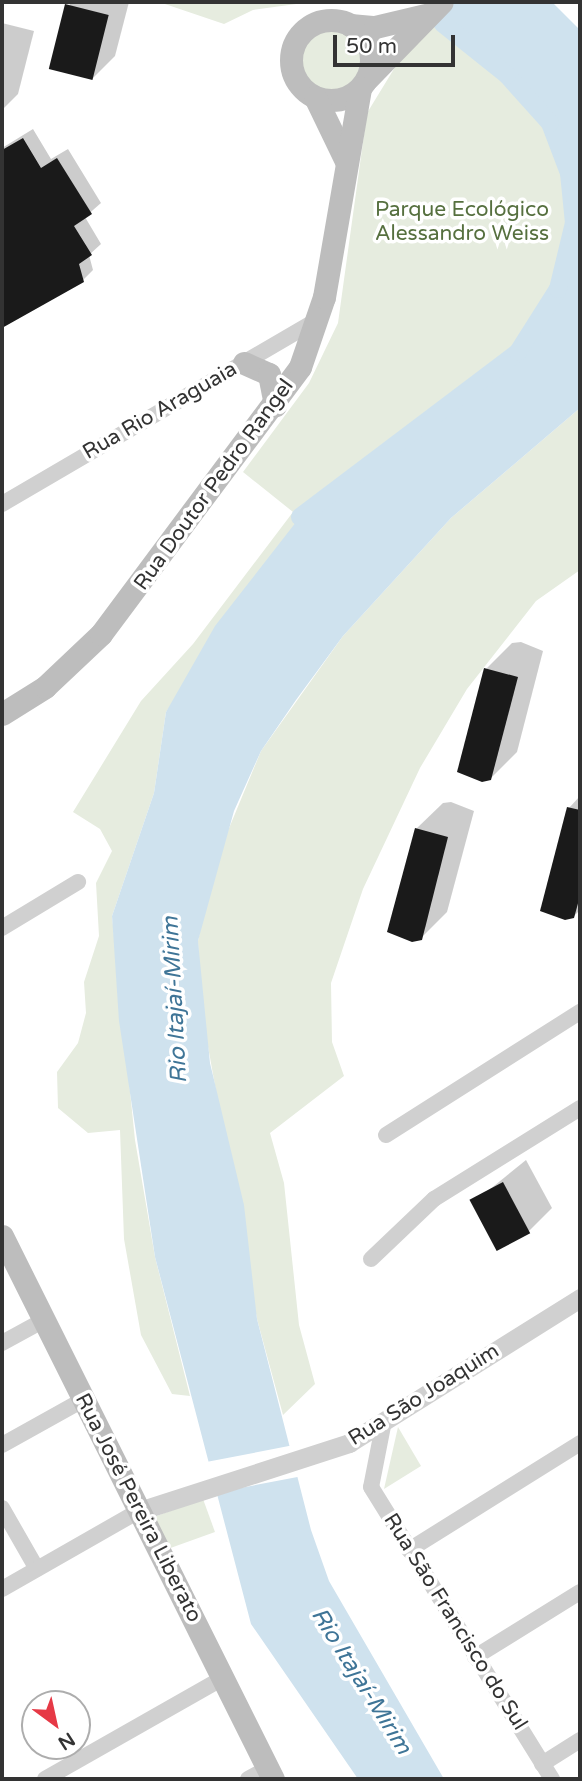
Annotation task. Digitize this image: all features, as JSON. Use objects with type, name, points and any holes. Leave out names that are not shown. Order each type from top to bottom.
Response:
[{"type":"main road","points":[[346,161],[315,97],[292,71],[293,47],[323,21],[350,25],[396,24],[434,9]]},
{"type":"main road","points":[[315,97],[338,100],[363,83],[434,9]]},
{"type":"main road","points":[[350,25],[371,54],[363,83]]},
{"type":"main road","name":"Rua Doutor Pedro Rangel","points":[[2,714],[45,687],[101,635],[275,405],[319,319],[346,161],[363,83]]},
{"type":"main road","points":[[244,363],[269,374],[275,405]]},
{"type":"main road","name":"Rua José Pereira Liberato","points":[[2,1237],[223,1678],[263,1775]]},
{"type":"street","name":"Rua Rio Araguaia","points":[[2,504],[319,319]]},
{"type":"street","points":[[2,928],[78,882]]},
{"type":"street","points":[[386,1135],[580,1012]]},
{"type":"street","points":[[372,1259],[434,1199],[580,1108]]},
{"type":"street","name":"Rua São Joaquim","points":[[139,1511],[358,1438],[580,1298]]},
{"type":"street","points":[[2,1343],[44,1320]]},
{"type":"street","points":[[2,1446],[83,1399]]},
{"type":"street","name":"Rua São Francisco do Sul","points":[[383,1421],[371,1487],[552,1779]]},
{"type":"street","points":[[358,1438],[369,1443],[376,1462]]},
{"type":"street","points":[[409,1550],[580,1443]]},
{"type":"street","points":[[2,1508],[37,1569]]},
{"type":"street","points":[[2,1589],[139,1511]]},
{"type":"street","points":[[475,1657],[580,1592]]},
{"type":"street","points":[[45,1779],[223,1678]]},
{"type":"street","points":[[542,1764],[580,1740]]},
{"type":"green space","points":[[159,2],[311,2],[253,10],[224,24]]},
{"type":"green space","name":"Parque Ecológico Alessandro Weiss","points":[[439,18],[507,75],[550,123],[569,173],[574,223],[558,289],[518,352],[300,517],[166,712],[154,793],[112,916],[135,1140],[155,1257],[190,1396],[172,1394],[141,1335],[124,1239],[120,1130],[88,1133],[58,1108],[57,1072],[78,1043],[86,1013],[84,982],[99,936],[96,883],[112,851],[100,829],[73,812],[141,701],[193,644],[293,512],[243,472],[309,383],[338,323],[367,113],[408,46]]},
{"type":"green space","points":[[330,28],[353,37],[362,60],[353,83],[330,92],[307,83],[298,60],[307,37]]},
{"type":"green space","points":[[580,408],[580,570],[536,601],[467,689],[420,768],[363,889],[331,983],[332,1042],[344,1076],[270,1133],[284,1183],[299,1325],[315,1384],[283,1415],[257,1319],[200,1002],[198,941],[215,862],[261,751],[343,636],[451,518]]},
{"type":"green space","points":[[398,1427],[421,1466],[384,1489]]},
{"type":"green space","points":[[203,1499],[215,1532],[167,1549],[155,1516]]},
{"type":"water","name":"Rio Itajaí-Mirim","points":[[423,2],[552,2],[580,30],[580,408],[451,518],[343,636],[296,700],[261,751],[234,811],[198,941],[210,1063],[244,1205],[257,1319],[311,1530],[329,1581],[444,1779],[358,1779],[251,1624],[155,1257],[119,1021],[112,916],[154,793],[166,712],[215,626],[300,517],[518,352],[558,289],[574,223],[568,173],[550,123],[507,75]]},
{"type":"pier","points":[[294,1445],[300,1476],[214,1493],[208,1462]]},
{"type":"building","points":[[65,4],[109,15],[92,80],[49,69]]},
{"type":"building","points":[[23,138],[41,168],[57,158],[92,214],[74,226],[92,255],[79,264],[84,282],[2,328],[2,150]]},
{"type":"building","points":[[484,668],[518,677],[491,780],[482,782],[457,772]]},
{"type":"building","points":[[567,807],[580,810],[580,896],[574,918],[565,920],[540,911]]},
{"type":"building","points":[[415,828],[448,837],[422,940],[412,942],[387,932]]},
{"type":"building","points":[[503,1182],[530,1233],[497,1251],[469,1200]]},
{"type":"waterway","points":[[300,517],[518,352],[558,289],[574,223],[569,173],[550,123],[507,75],[442,23]]}]
